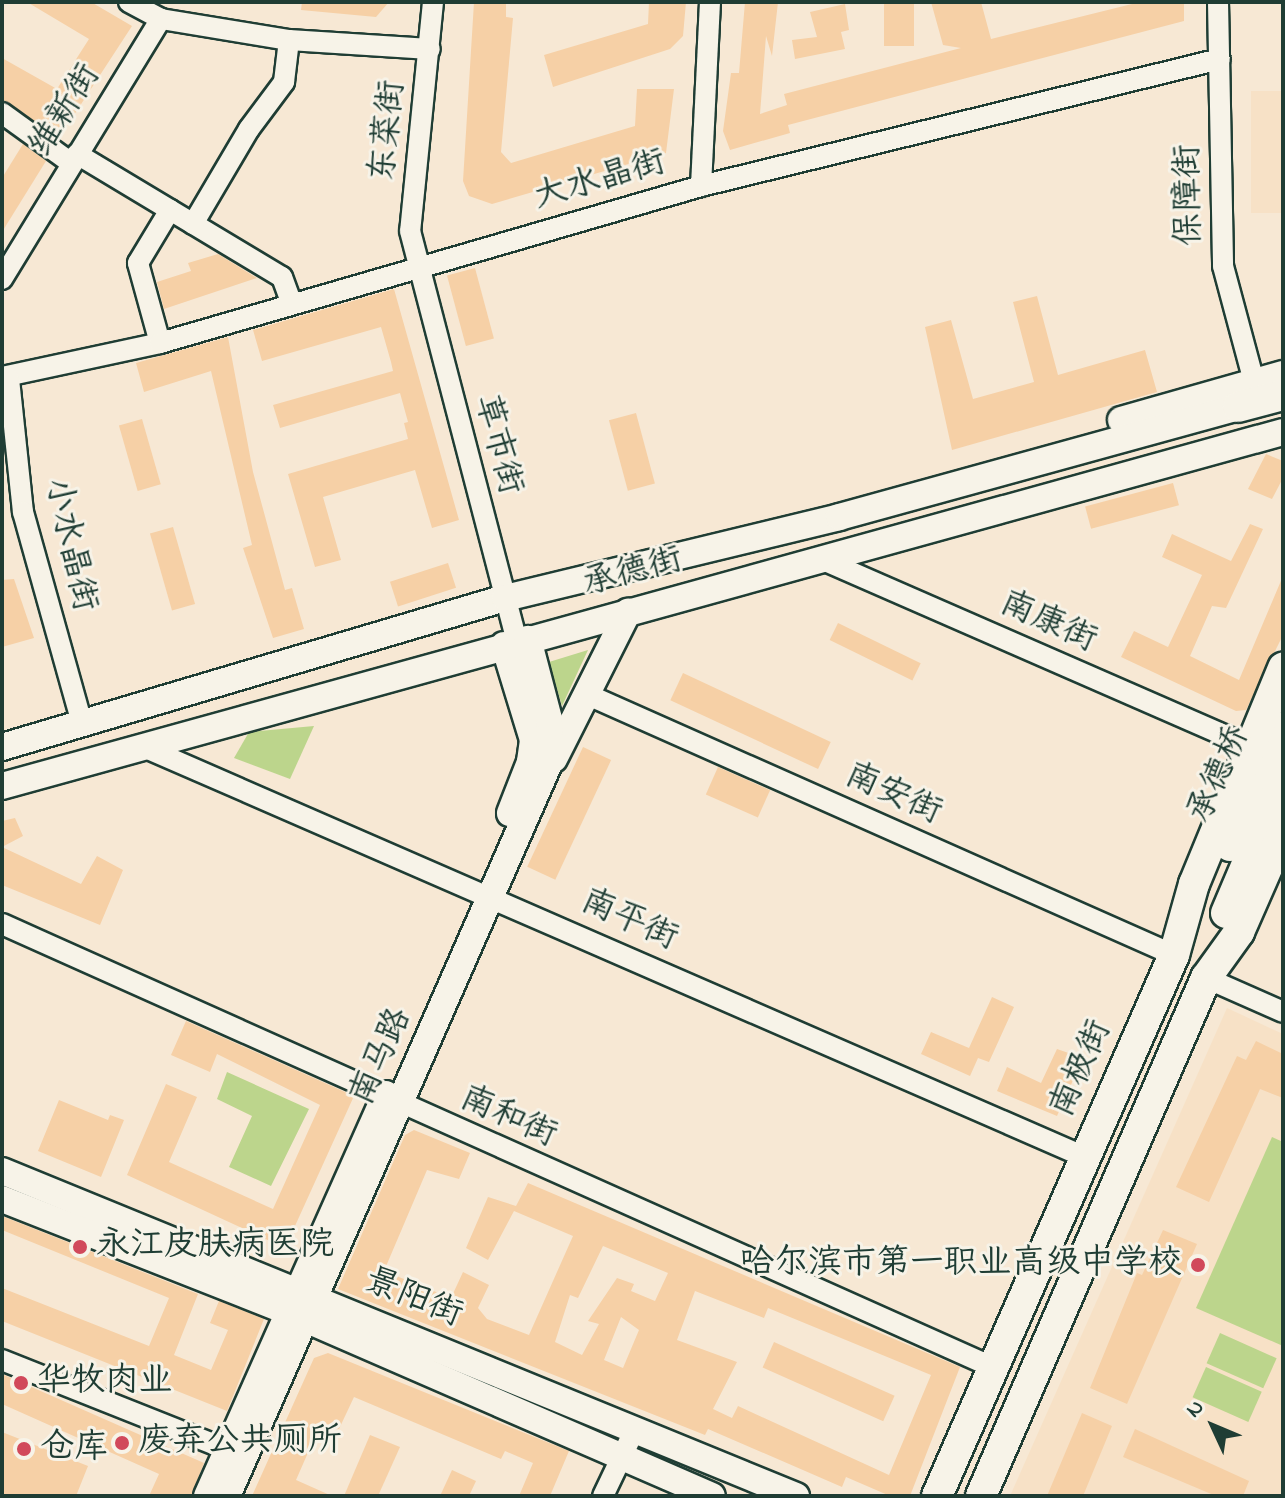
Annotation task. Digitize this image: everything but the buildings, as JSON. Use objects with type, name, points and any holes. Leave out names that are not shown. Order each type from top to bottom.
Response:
[{"type":"highway","points":[[1246,394],[1283,395]]},
{"type":"highway","name":"南极街","points":[[937,1496],[990,1366],[1174,955],[1194,884],[1283,668]]},
{"type":"highway","name":"承德桥","points":[[1235,861],[1283,727]]},
{"type":"highway","name":"承德桥","points":[[1235,861],[1283,779]]},
{"type":"highway","points":[[1206,978],[1239,932],[1283,832]]},
{"type":"highway","points":[[1174,955],[1235,861]]},
{"type":"highway","points":[[981,1496],[1206,978],[1235,861]]},
{"type":"main road","points":[[2,747],[505,598],[839,517],[1246,394],[1283,374]]},
{"type":"main road","points":[[649,564],[800,512],[1246,394]]},
{"type":"main road","name":"承德街","points":[[2,786],[1283,432]]},
{"type":"main road","points":[[545,776],[628,612]]},
{"type":"main road","name":"南马路","points":[[227,1496],[303,1305],[485,892],[545,776],[552,743],[516,642]]},
{"type":"main road","name":"南马路","points":[[485,892],[532,751],[532,726],[516,642]]},
{"type":"main road","name":"景阳街","points":[[2,1171],[303,1305],[620,1459],[712,1496]]},
{"type":"main road","name":"景阳街","points":[[2,1199],[303,1305],[635,1429],[796,1496]]},
{"type":"main road","name":"南马路","points":[[207,1496],[303,1305]]},
{"type":"street","points":[[129,2],[161,19],[289,40],[430,49]]},
{"type":"street","name":"东菜街","points":[[417,266],[410,231],[433,2]]},
{"type":"street","points":[[701,186],[710,2]]},
{"type":"street","name":"保障街","points":[[1218,2],[1223,266],[1246,394]]},
{"type":"street","name":"维新街","points":[[2,279],[161,19]]},
{"type":"street","points":[[193,224],[249,129],[284,82],[289,40]]},
{"type":"street","name":"大水晶街","points":[[6,378],[160,343],[701,186],[1220,59]]},
{"type":"street","points":[[5,120],[170,210],[282,277],[292,304]]},
{"type":"street","points":[[160,343],[138,263],[170,210]]},
{"type":"street","name":"草市街","points":[[417,266],[516,642]]},
{"type":"street","name":"小水晶街","points":[[6,378],[23,512],[82,724]]},
{"type":"street","name":"南康街","points":[[821,559],[1249,746]]},
{"type":"street","name":"南安街","points":[[586,694],[1174,955]]},
{"type":"street","name":"南平街","points":[[146,748],[485,892],[1085,1157]]},
{"type":"street","name":"南和街","points":[[2,924],[990,1366]]},
{"type":"street","points":[[1206,978],[1283,1012]]},
{"type":"street","points":[[2,1360],[228,1450]]},
{"type":"street","points":[[603,1496],[635,1429]]},
{"type":"shaded area","points":[[1251,91],[1283,91],[1283,213],[1251,213]]},
{"type":"shaded area","name":"哈尔滨市第一职业高级中学校","points":[[1227,1008],[1283,1034],[1283,1496],[1010,1496]]},
{"type":"green space","points":[[588,650],[562,706],[549,662]]},
{"type":"green space","points":[[314,726],[290,779],[234,758],[249,732]]},
{"type":"green space","points":[[227,1072],[309,1109],[271,1186],[229,1167],[252,1116],[217,1099]]},
{"type":"green space","points":[[1272,1137],[1283,1142],[1283,1346],[1196,1308]]},
{"type":"green space","points":[[1220,1333],[1277,1358],[1263,1388],[1207,1363]]},
{"type":"green space","points":[[1206,1367],[1262,1392],[1248,1422],[1193,1397]]},
{"type":"place","name":"永江皮肤病医院","points":[[80,1247]]},
{"type":"place","name":"哈尔滨市第一职业高级中学校","points":[[1198,1265]]},
{"type":"place","name":"华牧肉业","points":[[21,1383]]},
{"type":"place","name":"废弃公共厕所","points":[[122,1443]]},
{"type":"place","name":"仓库","points":[[24,1449]]}]
